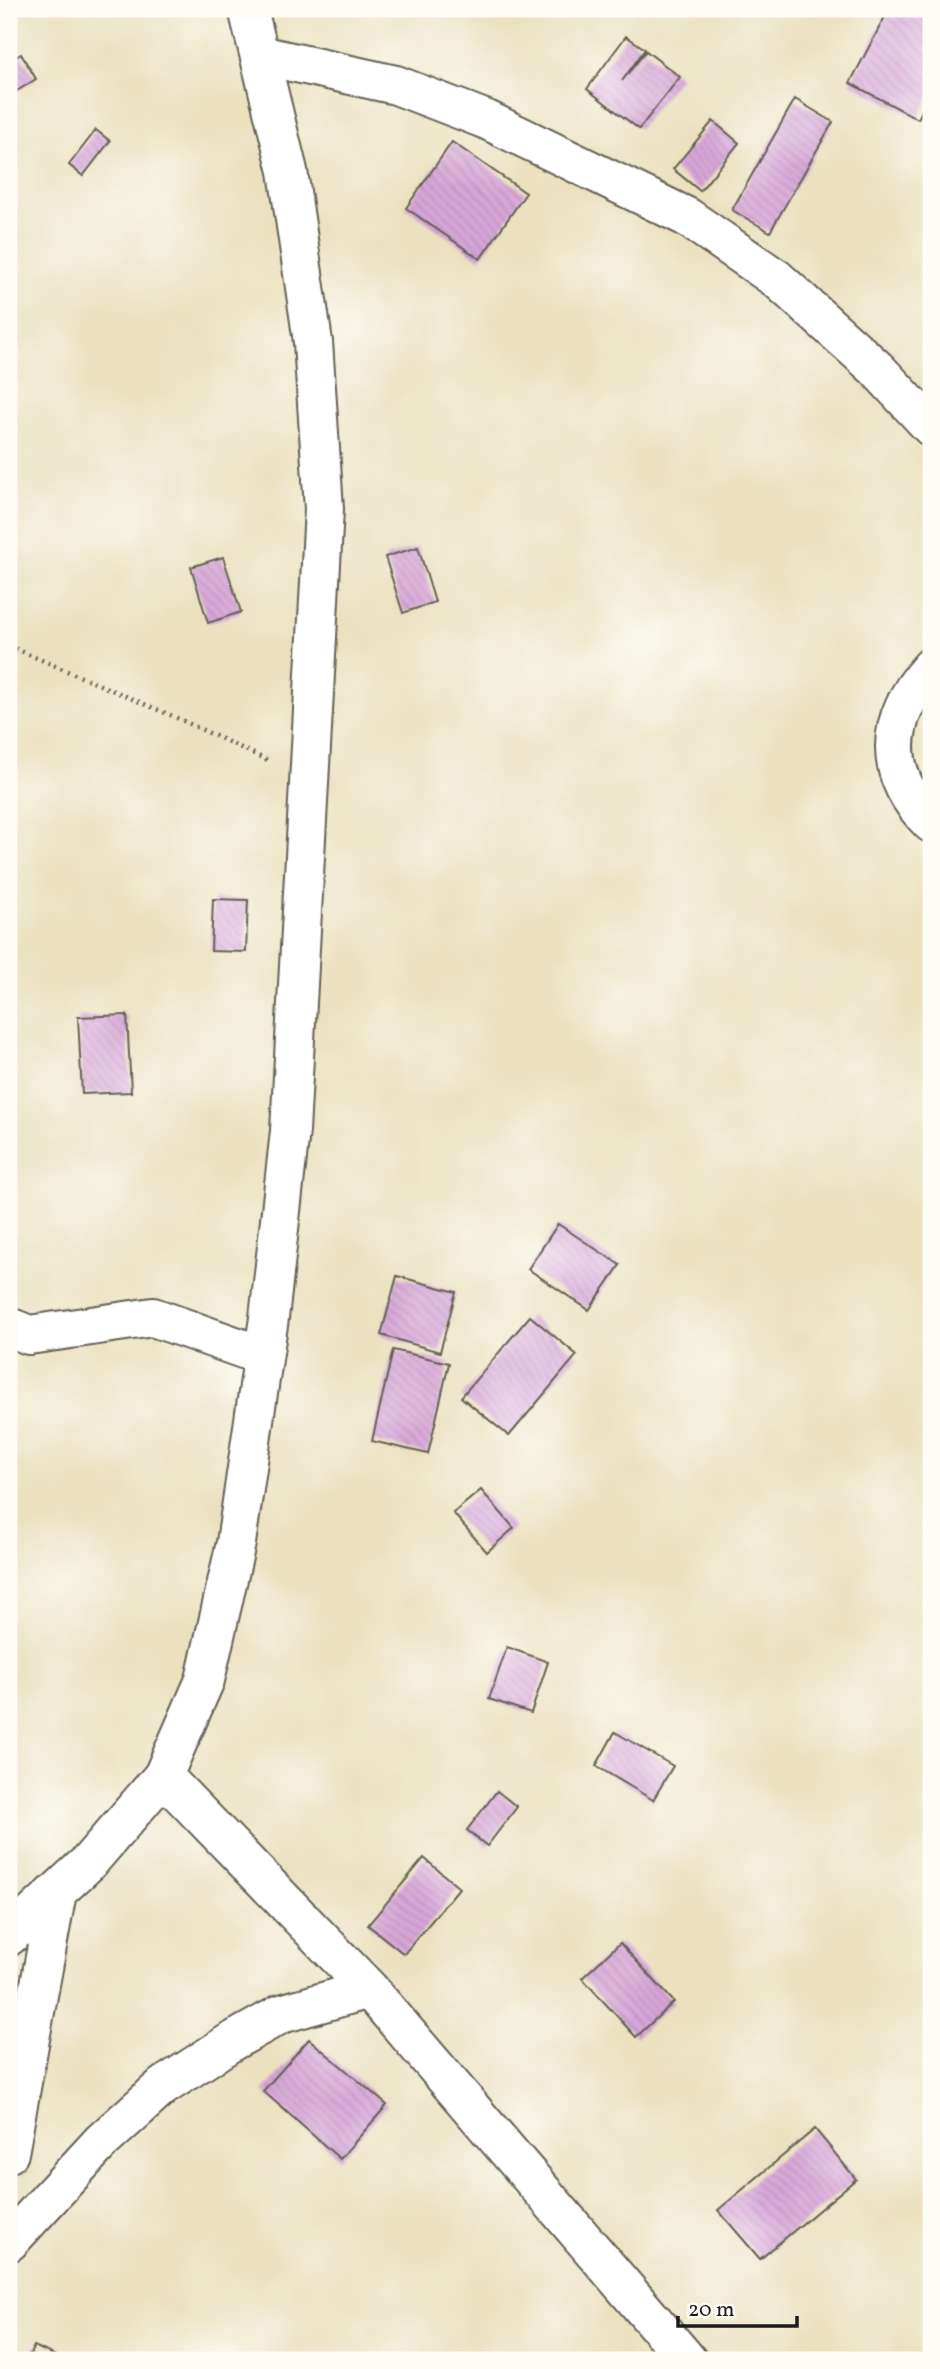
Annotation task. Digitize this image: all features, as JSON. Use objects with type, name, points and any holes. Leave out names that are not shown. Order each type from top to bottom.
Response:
[{"type":"street","points":[[9,1936],[89,1862],[163,1776],[205,1680],[236,1543],[263,1356],[290,1131],[312,781],[324,509],[313,342],[288,171],[248,9]]},
{"type":"street","points":[[260,55],[397,85],[487,120],[687,217],[777,279],[877,369],[931,427]]},
{"type":"street","points":[[931,667],[914,687],[899,720],[893,751],[903,782],[921,813],[931,823]]},
{"type":"street","points":[[9,1327],[29,1335],[153,1317],[263,1356]]},
{"type":"street","points":[[163,1776],[369,1989],[687,2360]]},
{"type":"street","points":[[9,2153],[58,1892]]},
{"type":"street","points":[[9,2242],[102,2141],[162,2087],[231,2042],[281,2014],[369,1989]]},
{"type":"path","points":[[9,646],[177,718],[312,781]]},
{"type":"building","points":[[889,9],[931,9],[931,93],[918,119],[850,83]]},
{"type":"building","points":[[626,36],[645,49],[622,81],[646,51],[680,77],[639,129],[587,89]]},
{"type":"building","points":[[21,54],[36,79],[9,96],[9,61]]},
{"type":"building","points":[[795,99],[833,122],[770,232],[732,210]]},
{"type":"building","points":[[713,121],[739,143],[700,191],[673,169]]},
{"type":"building","points":[[96,130],[110,141],[83,176],[69,165]]},
{"type":"building","points":[[452,142],[526,193],[480,259],[406,208]]},
{"type":"building","points":[[418,547],[435,602],[403,613],[385,557]]},
{"type":"building","points":[[223,557],[241,612],[208,623],[191,567]]},
{"type":"building","points":[[213,899],[248,900],[246,952],[211,951]]},
{"type":"building","points":[[127,1015],[131,1092],[82,1094],[78,1017]]},
{"type":"building","points":[[558,1224],[620,1265],[589,1310],[528,1269]]},
{"type":"building","points":[[397,1276],[456,1292],[440,1352],[381,1335]]},
{"type":"building","points":[[530,1316],[577,1355],[509,1436],[461,1397]]},
{"type":"building","points":[[393,1350],[449,1363],[428,1454],[372,1441]]},
{"type":"building","points":[[481,1490],[514,1528],[487,1552],[453,1513]]},
{"type":"building","points":[[507,1647],[548,1662],[531,1713],[489,1699]]},
{"type":"building","points":[[615,1732],[673,1766],[653,1800],[596,1766]]},
{"type":"building","points":[[497,1791],[517,1807],[487,1846],[467,1830]]},
{"type":"building","points":[[424,1858],[459,1888],[404,1954],[368,1925]]},
{"type":"building","points":[[620,1943],[674,2002],[636,2037],[582,1978]]},
{"type":"building","points":[[309,2039],[387,2105],[340,2159],[263,2091]]},
{"type":"building","points":[[815,2129],[856,2179],[760,2259],[718,2210]]},
{"type":"building","points":[[34,2346],[64,2360],[27,2360]]}]
